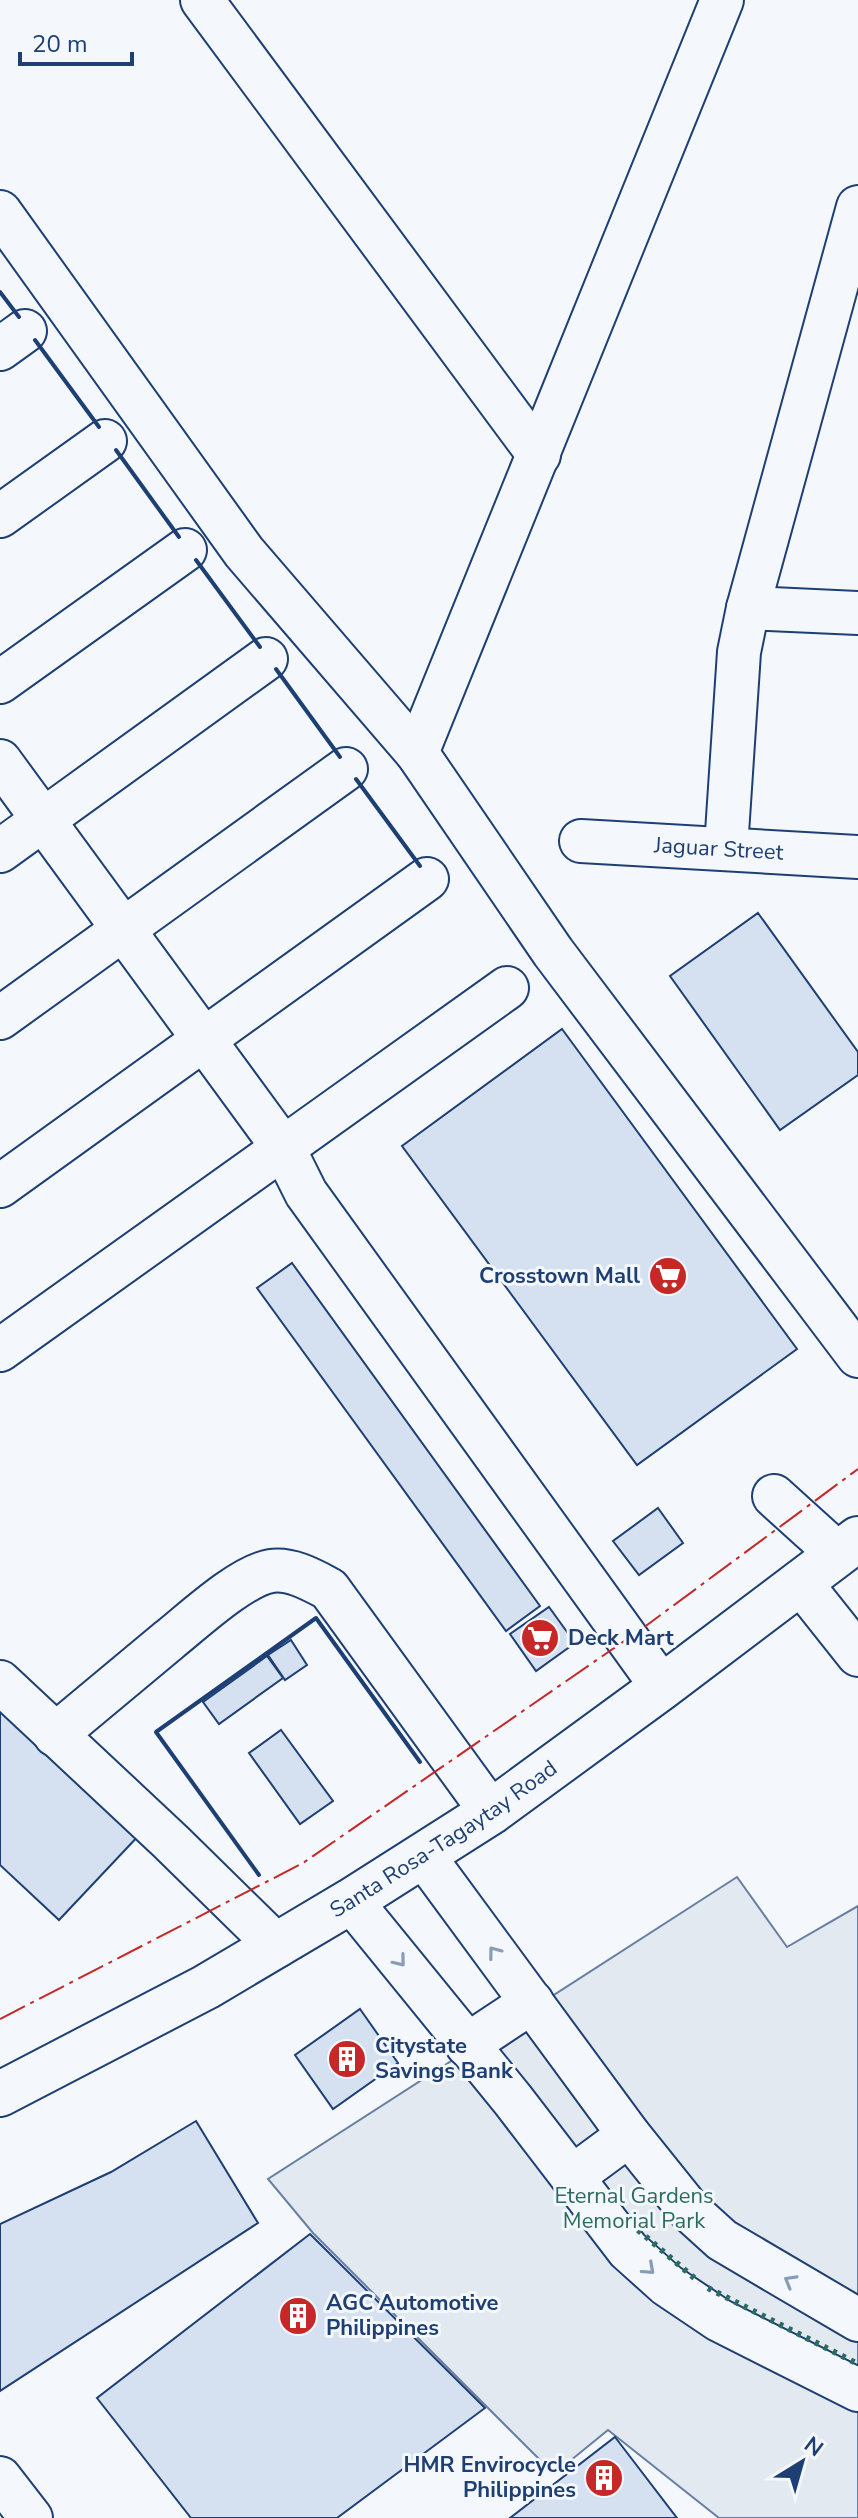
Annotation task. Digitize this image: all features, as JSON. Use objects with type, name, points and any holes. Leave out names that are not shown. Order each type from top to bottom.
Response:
[{"type":"main road","name":"Santa Rosa-Tagaytay Road","points":[[0,2094],[206,1987],[351,1901],[491,1812],[848,1546]]},
{"type":"street","points":[[202,0],[539,455]]},
{"type":"street","points":[[417,753],[722,0]]},
{"type":"street","points":[[726,848],[739,652],[748,608],[858,207]]},
{"type":"street","points":[[0,212],[244,552],[417,753],[553,952],[858,1356]]},
{"type":"street","points":[[0,516],[105,441]]},
{"type":"street","points":[[0,682],[185,550]]},
{"type":"street","points":[[748,608],[858,613]]},
{"type":"street","points":[[0,851],[266,659]]},
{"type":"street","points":[[0,761],[284,1149],[306,1193],[662,1687]]},
{"type":"street","points":[[0,1018],[346,769]]},
{"type":"street","name":"Jaguar Street","points":[[581,841],[858,857]]},
{"type":"street","points":[[0,1186],[427,879]]},
{"type":"street","points":[[0,1350],[507,988]]},
{"type":"street","points":[[774,1496],[848,1546]]},
{"type":"street","points":[[55,1735],[220,1598],[267,1571],[281,1570],[329,1589],[491,1812]]},
{"type":"street","points":[[800,1582],[858,1655]]},
{"type":"street","points":[[0,1682],[277,1946]]},
{"type":"street","points":[[423,1855],[629,2135],[690,2211],[722,2240],[858,2320]]},
{"type":"street","points":[[351,1901],[628,2250],[667,2285],[719,2320],[858,2390]]},
{"type":"street","points":[[467,2045],[532,2002]]},
{"type":"street","points":[[572,2177],[629,2135]]},
{"type":"street","points":[[0,2478],[31,2518]]},
{"type":"green space","name":"Eternal Gardens Memorial Park","points":[[737,1877],[787,1947],[858,1906],[858,2518],[719,2518],[608,2430],[554,2474],[313,2233],[268,2179]]},
{"type":"building","points":[[758,913],[858,1052],[858,1075],[780,1130],[670,976]]},
{"type":"building","points":[[562,1029],[797,1349],[637,1465],[402,1146]]},
{"type":"building","points":[[292,1263],[540,1606],[506,1631],[257,1288]]},
{"type":"building","points":[[658,1508],[683,1543],[639,1575],[613,1541]]},
{"type":"building","points":[[549,1607],[575,1643],[536,1671],[510,1634]]},
{"type":"building","points":[[291,1640],[307,1665],[285,1680],[268,1655]]},
{"type":"building","points":[[267,1656],[283,1678],[219,1724],[203,1702]]},
{"type":"building","points":[[0,1700],[142,1832],[59,1920],[0,1865]]},
{"type":"building","points":[[281,1730],[333,1801],[300,1824],[249,1753]]},
{"type":"building","name":"Citystate Savings Bank","points":[[360,2009],[398,2063],[333,2109],[295,2055]]},
{"type":"building","points":[[196,2121],[258,2223],[0,2391],[0,2224],[111,2172]]},
{"type":"building","name":"AGC Automotive Philippines","points":[[310,2234],[485,2408],[337,2518],[191,2518],[97,2398]]},
{"type":"building","name":"HMR Envirocycle Philippines","points":[[615,2437],[677,2518],[510,2518]]},
{"type":"hedge","points":[[638,2230],[699,2282]]},
{"type":"hedge","points":[[708,2288],[858,2364]]},
{"type":"wall","points":[[0,292],[19,317]]},
{"type":"wall","points":[[35,340],[99,427]]},
{"type":"wall","points":[[116,450],[179,537]]},
{"type":"wall","points":[[196,560],[260,647]]},
{"type":"wall","points":[[276,669],[340,757]]},
{"type":"wall","points":[[356,779],[420,866]]},
{"type":"wall","points":[[259,1875],[156,1732],[316,1618],[420,1762]]},
{"type":"power","points":[[0,2019],[303,1863],[643,1628],[858,1469]]},
{"type":"place","name":"Crosstown Mall","points":[[668,1276]]},
{"type":"place","name":"Deck Mart","points":[[540,1638]]},
{"type":"place","name":"Citystate Savings Bank","points":[[347,2059]]},
{"type":"place","name":"AGC Automotive Philippines","points":[[298,2316]]},
{"type":"place","name":"HMR Envirocycle Philippines","points":[[604,2478]]}]
